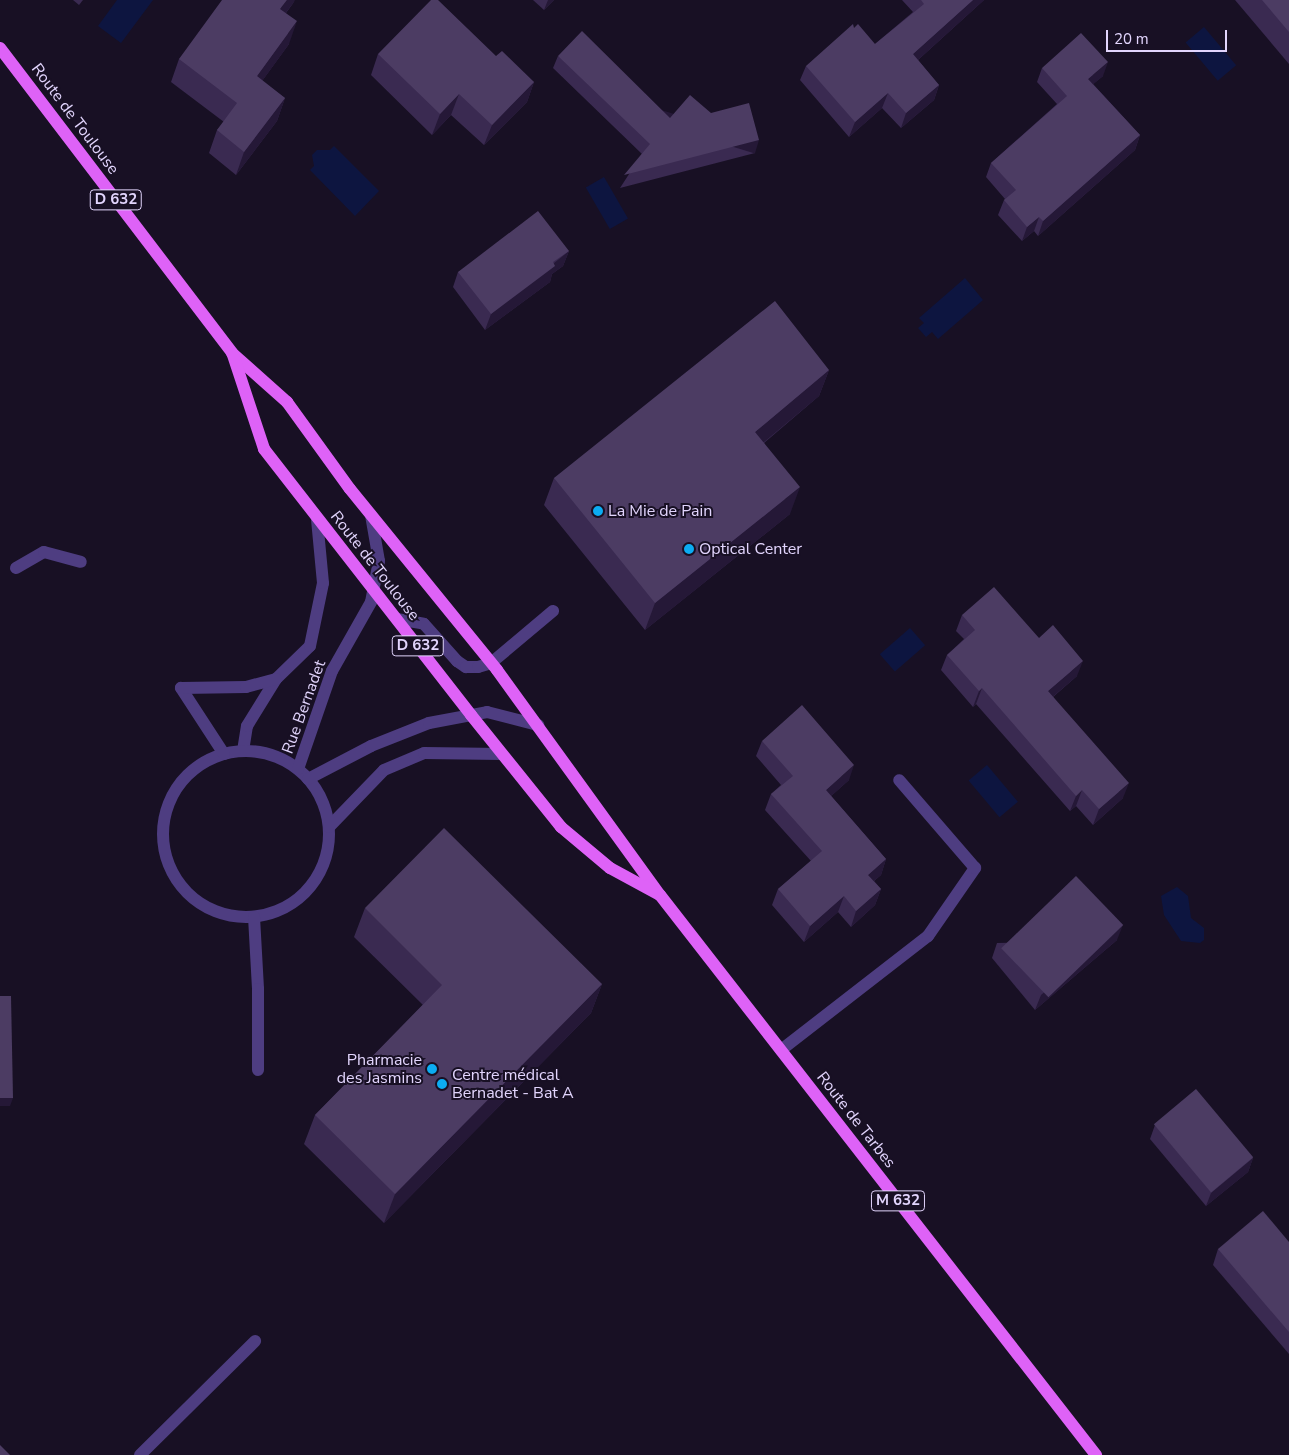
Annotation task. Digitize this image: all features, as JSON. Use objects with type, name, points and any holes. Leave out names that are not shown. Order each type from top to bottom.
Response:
[{"type":"main road","name":"Route de Toulouse","points":[[0,48],[232,353],[287,402],[371,515],[491,663],[660,895],[701,946]]},
{"type":"main road","name":"Route de Toulouse","points":[[232,353],[264,448],[317,520],[561,826],[610,868],[660,895]]},
{"type":"main road","name":"Route de Tarbes","points":[[701,946],[1096,1455]]},
{"type":"lane","name":"Rue Bernadet","points":[[298,769],[332,672],[371,602],[378,561],[371,515]]},
{"type":"lane","name":"Rue Bernadet","points":[[243,751],[247,726],[276,679],[310,646],[323,583],[317,520]]},
{"type":"lane","points":[[16,568],[44,552],[81,562]]},
{"type":"lane","points":[[397,620],[424,624],[457,661],[466,666],[491,663],[552,611]]},
{"type":"lane","points":[[224,754],[181,688],[246,686],[276,679]]},
{"type":"lane","points":[[308,779],[371,746],[421,726],[487,712],[538,725]]},
{"type":"lane","name":"Rue Bernadet","points":[[243,751],[262,752],[298,769],[308,779],[324,805],[329,828],[327,853],[317,877],[301,897],[279,910],[254,917],[227,915],[202,904],[182,886],[169,862],[163,835],[167,808],[180,784],[199,765],[224,754],[243,751]]},
{"type":"lane","points":[[329,828],[384,770],[424,753],[502,754]]},
{"type":"lane","points":[[781,1050],[928,936],[975,868],[899,780]]},
{"type":"lane","points":[[254,917],[258,989],[258,1070]]},
{"type":"lane","points":[[140,1455],[255,1341]]},
{"type":"shaded area","points":[[117,0],[153,0],[121,43],[98,26]]},
{"type":"shaded area","points":[[1204,27],[1236,65],[1218,81],[1186,42]]},
{"type":"shaded area","points":[[334,146],[379,191],[355,216],[310,170],[314,166],[312,155],[317,150],[330,150]]},
{"type":"shaded area","points":[[604,177],[628,219],[610,229],[586,188]]},
{"type":"shaded area","points":[[965,278],[983,300],[938,339],[932,332],[926,337],[918,328],[924,323],[919,318]]},
{"type":"shaded area","points":[[910,628],[925,645],[895,672],[880,654]]},
{"type":"shaded area","points":[[987,765],[1018,802],[999,817],[969,780]]},
{"type":"shaded area","points":[[1177,887],[1188,896],[1191,918],[1204,928],[1204,940],[1200,943],[1181,941],[1164,915],[1161,896]]},
{"type":"building","points":[[222,0],[287,0],[280,9],[297,21],[257,76],[285,98],[244,152],[217,130],[237,103],[179,59]]},
{"type":"building","points":[[431,0],[438,0],[496,56],[502,51],[534,82],[492,125],[459,94],[440,114],[378,54]]},
{"type":"building","points":[[921,0],[973,0],[913,54],[939,85],[906,113],[888,93],[855,122],[806,66],[853,24],[854,28],[858,24],[875,44],[924,4]]},
{"type":"building","points":[[1262,0],[1289,0],[1289,32]]},
{"type":"building","points":[[582,31],[670,118],[690,95],[711,113],[749,103],[759,140],[624,175],[650,144],[558,56]]},
{"type":"building","points":[[1081,33],[1108,62],[1088,79],[1140,135],[1043,221],[1039,217],[1027,227],[1004,200],[1016,190],[991,163],[1067,96],[1042,68]]},
{"type":"building","points":[[538,211],[569,251],[553,262],[555,266],[491,314],[458,272]]},
{"type":"building","points":[[775,301],[829,370],[755,432],[800,487],[655,603],[554,478]]},
{"type":"building","points":[[994,587],[1039,638],[1053,625],[1083,661],[1048,691],[1129,783],[1099,809],[1082,790],[1076,796],[982,688],[979,691],[947,655],[975,630],[962,615]]},
{"type":"building","points":[[802,705],[854,765],[826,790],[886,859],[868,875],[881,889],[856,911],[844,896],[810,926],[778,889],[822,851],[771,794],[793,776],[762,741]]},
{"type":"building","name":"Centre médical Bernadet - Bat A","points":[[444,828],[602,984],[395,1194],[315,1115],[442,985],[365,908]]},
{"type":"building","points":[[1076,876],[1123,925],[1048,997],[1001,948]]},
{"type":"building","points":[[0,996],[11,996],[13,1098],[0,1098]]},
{"type":"building","points":[[1196,1089],[1253,1157],[1211,1193],[1154,1124]]},
{"type":"building","points":[[1263,1211],[1289,1242],[1289,1332],[1218,1249]]},
{"type":"building","points":[[0,1445],[10,1455],[0,1455]]},
{"type":"place","name":"La Mie de Pain","points":[[598,511]]},
{"type":"place","name":"Optical Center","points":[[689,549]]},
{"type":"place","name":"Pharmacie des Jasmins","points":[[432,1069]]},
{"type":"place","name":"Centre médical Bernadet - Bat A","points":[[442,1084]]}]
